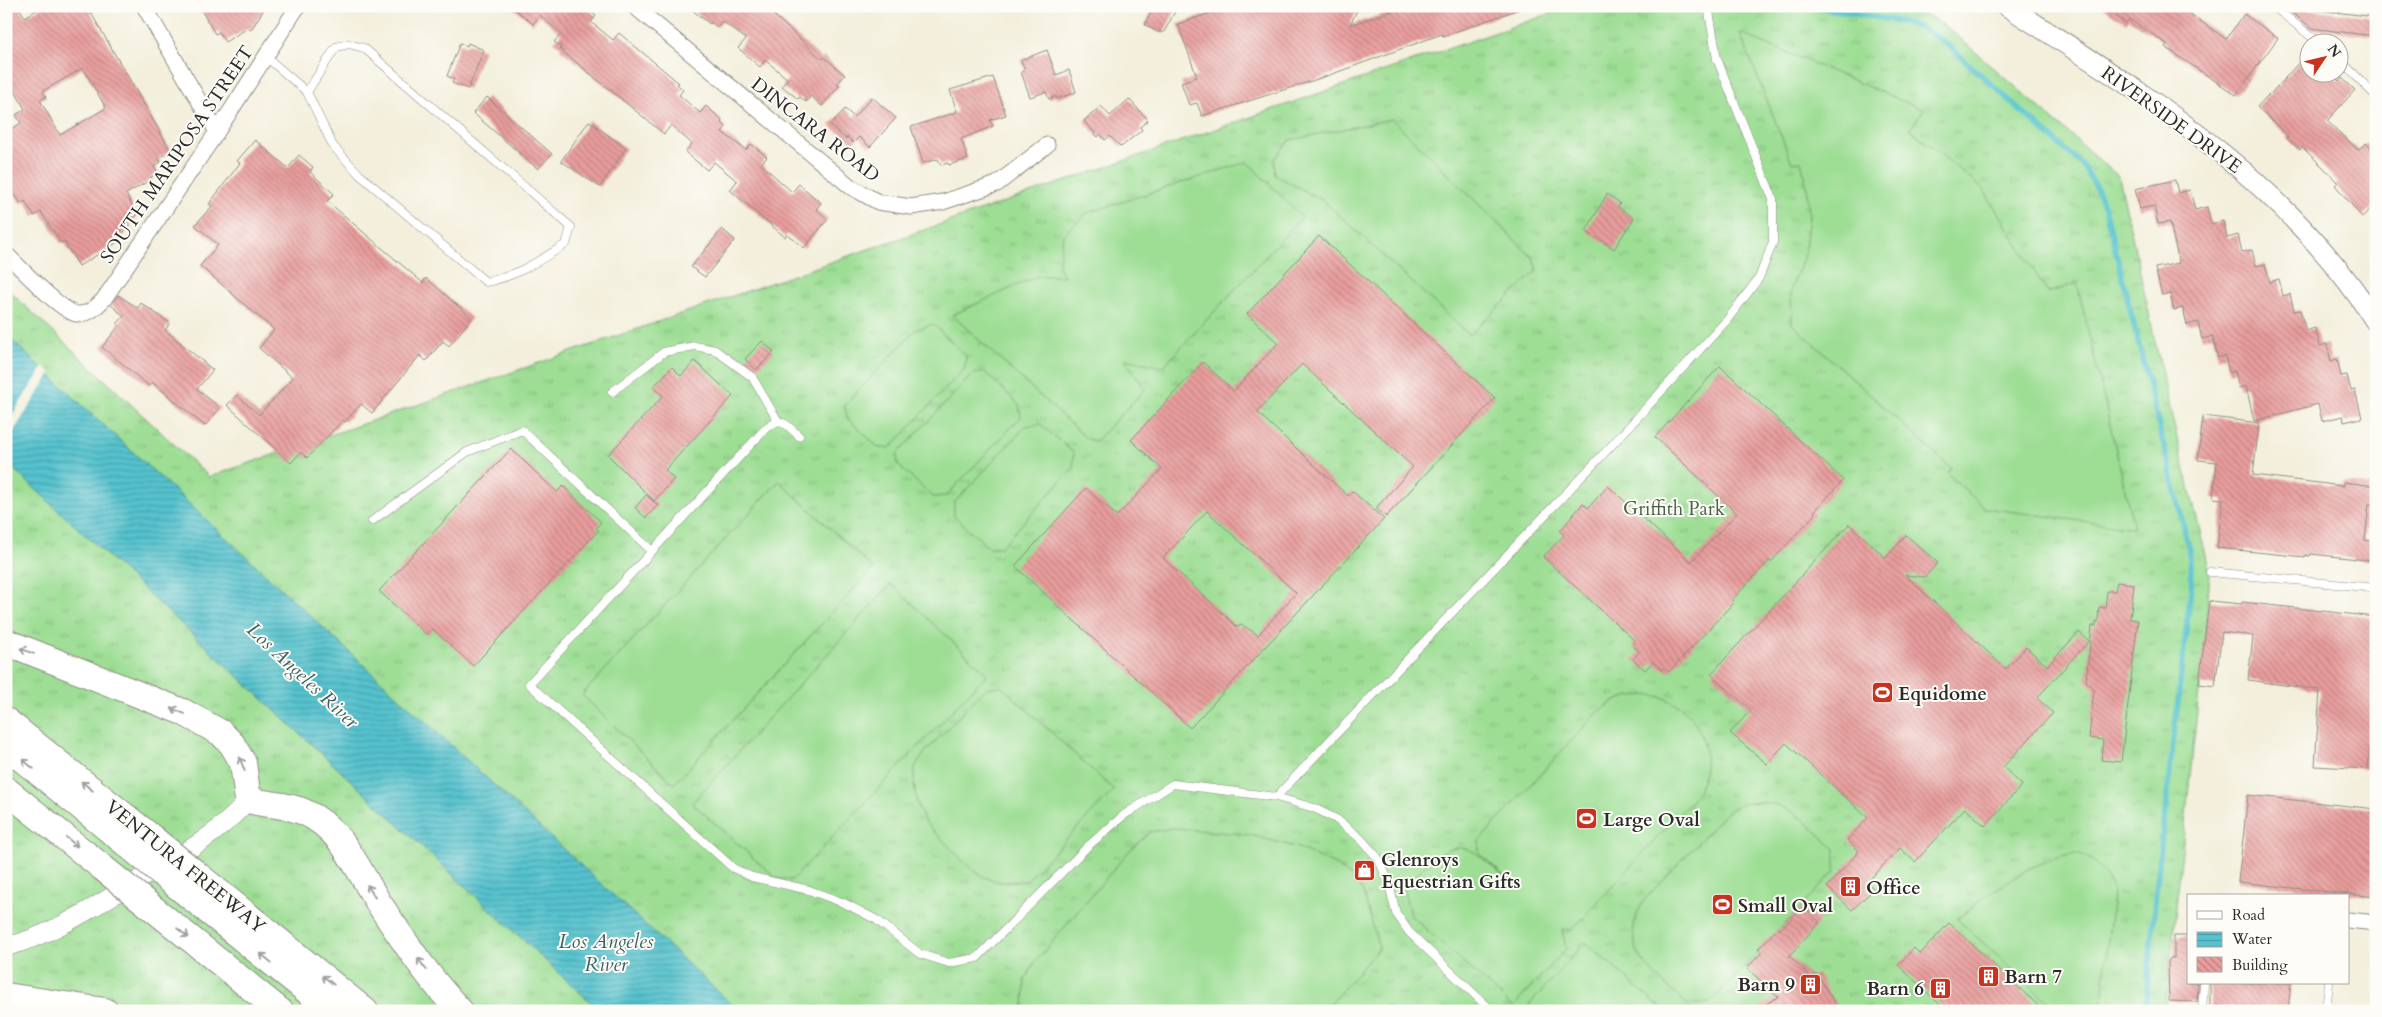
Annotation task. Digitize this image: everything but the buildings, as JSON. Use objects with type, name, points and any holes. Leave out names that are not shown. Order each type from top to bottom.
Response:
[{"type":"highway","points":[[6,642],[183,712],[222,733],[232,744],[244,763],[248,800],[304,812],[326,826],[342,842],[398,932],[446,996],[460,1011]]},
{"type":"highway","name":"VENTURA FREEWAY","points":[[6,721],[143,844],[185,878],[366,1011]]},
{"type":"highway","points":[[6,746],[143,844]]},
{"type":"highway","points":[[6,790],[280,1011]]},
{"type":"highway","points":[[185,878],[332,1011]]},
{"type":"highway","points":[[6,996],[105,1011]]},
{"type":"main road","name":"RIVERSIDE DRIVE","points":[[2007,6],[2182,120],[2254,178],[2314,241],[2376,322]]},
{"type":"street","points":[[144,6],[218,132]]},
{"type":"street","name":"SOUTH MARIPOSA STREET","points":[[6,254],[60,305],[71,312],[80,314],[93,310],[104,299],[218,132],[298,6]]},
{"type":"street","name":"DINCARA ROAD","points":[[634,6],[851,187],[878,202],[911,208],[943,202],[997,184],[1047,145]]},
{"type":"street","points":[[6,947],[59,928],[147,875],[216,830],[239,811],[248,800]]},
{"type":"street","points":[[2350,920],[2376,923]]},
{"type":"lane","points":[[1276,797],[1618,438],[1727,320],[1758,278],[1773,242],[1773,198],[1716,59],[1708,6]]},
{"type":"lane","points":[[2273,6],[2306,32]]},
{"type":"lane","points":[[265,56],[307,92],[333,146],[360,175],[486,282],[500,280],[524,269],[566,244],[571,227],[364,48],[349,44],[336,47],[307,92]]},
{"type":"lane","points":[[2350,70],[2376,96]]},
{"type":"lane","points":[[612,392],[664,352],[695,346],[716,350],[752,376],[778,421],[799,436]]},
{"type":"lane","points":[[778,421],[766,428],[529,684],[732,868],[752,877],[810,890],[844,903],[877,920],[920,954],[949,963],[977,958],[1094,841],[1124,815],[1173,784],[1276,797],[1314,808],[1336,819],[1360,838],[1378,858],[1388,880],[1396,913],[1409,932],[1492,1011]]},
{"type":"lane","points":[[372,521],[467,452],[522,430],[652,551]]},
{"type":"lane","points":[[2210,572],[2376,588]]},
{"type":"lane","points":[[2202,1011],[2204,984]]},
{"type":"lane","points":[[2326,1011],[2330,984]]},
{"type":"green space","name":"Griffith Park","points":[[1572,6],[1895,6],[1925,14],[1948,28],[2119,177],[2170,409],[2210,572],[2205,636],[2165,1011],[6,1011],[6,288],[209,477]]},
{"type":"green space","points":[[1740,33],[1924,110],[1910,129],[1983,189],[2048,293],[2077,283],[2134,528],[1985,508],[1947,473],[1951,468],[1792,324],[1791,289],[1804,256],[1809,216],[1807,187],[1801,161],[1792,163]]},
{"type":"green space","points":[[1392,119],[1533,258],[1537,271],[1469,335],[1324,201],[1275,175],[1274,159],[1290,140]]},
{"type":"green space","points":[[1247,162],[1302,217],[1163,367],[1125,359],[1145,389],[1096,441],[1087,439],[952,315],[1038,276],[1064,276],[1058,267],[1063,235],[1087,213]]},
{"type":"green space","points":[[933,324],[966,356],[965,368],[890,448],[879,448],[847,418],[845,405],[915,330]]},
{"type":"green space","points":[[985,372],[1019,405],[1021,417],[946,496],[933,497],[898,465],[897,454],[973,374]]},
{"type":"green space","points":[[1040,424],[1074,453],[1073,468],[1001,547],[988,547],[954,516],[954,503],[1026,426]]},
{"type":"green space","points":[[779,481],[873,568],[674,784],[582,695]]},
{"type":"green space","points":[[891,584],[987,674],[792,880],[776,878],[692,803]]},
{"type":"green space","points":[[1001,686],[1114,790],[1026,881],[1002,882],[984,877],[969,867],[925,822],[917,803],[914,784],[915,767],[926,751],[986,688]]},
{"type":"green space","name":"Large Oval","points":[[1650,695],[1661,697],[1676,704],[1688,714],[1697,725],[1705,753],[1705,767],[1701,782],[1695,797],[1572,930],[1562,929],[1566,949],[1513,1007],[1410,915],[1404,889],[1428,863],[1447,850],[1458,848],[1469,850],[1480,856],[1518,889],[1479,853],[1479,841],[1597,713],[1613,702],[1629,696]]},
{"type":"green space","name":"Small Oval","points":[[1771,803],[1782,807],[1809,825],[1835,849],[1835,871],[1710,1003],[1687,1004],[1651,971],[1642,959],[1636,946],[1633,932],[1636,916],[1645,899],[1728,811],[1741,804]]},
{"type":"green space","points":[[1173,828],[1251,835],[1299,848],[1337,866],[1356,881],[1363,892],[1379,948],[1324,1011],[1024,1011],[1025,980],[1035,962],[1129,851],[1150,832]]},
{"type":"green space","points":[[2077,853],[2084,855],[2100,868],[2108,880],[2113,893],[2101,1011],[2058,1011],[1957,919],[1999,887],[2028,869],[2060,856]]},
{"type":"green space","points":[[1585,942],[1664,1011],[1524,1011]]},
{"type":"water","name":"Los Angeles River","points":[[6,335],[739,1011],[600,1011],[6,462]]},
{"type":"pier","points":[[44,366],[51,373],[6,443],[6,425]]},
{"type":"waterway","points":[[1810,6],[1903,22],[1921,28],[1942,40],[2081,164],[2093,182],[2105,208],[2188,543],[2192,580],[2156,890],[2145,1011]]},
{"type":"place","name":"Equidome","points":[[1882,693]]},
{"type":"place","name":"Large Oval","points":[[1587,819]]},
{"type":"place","name":"Glenroys Equestrian Gifts","points":[[1365,870]]},
{"type":"place","name":"Office","points":[[1850,887]]},
{"type":"place","name":"Small Oval","points":[[1722,905]]},
{"type":"place","name":"Barn 7","points":[[1988,976]]},
{"type":"place","name":"Barn 9","points":[[1811,984]]},
{"type":"place","name":"Barn 6","points":[[1940,988]]}]
